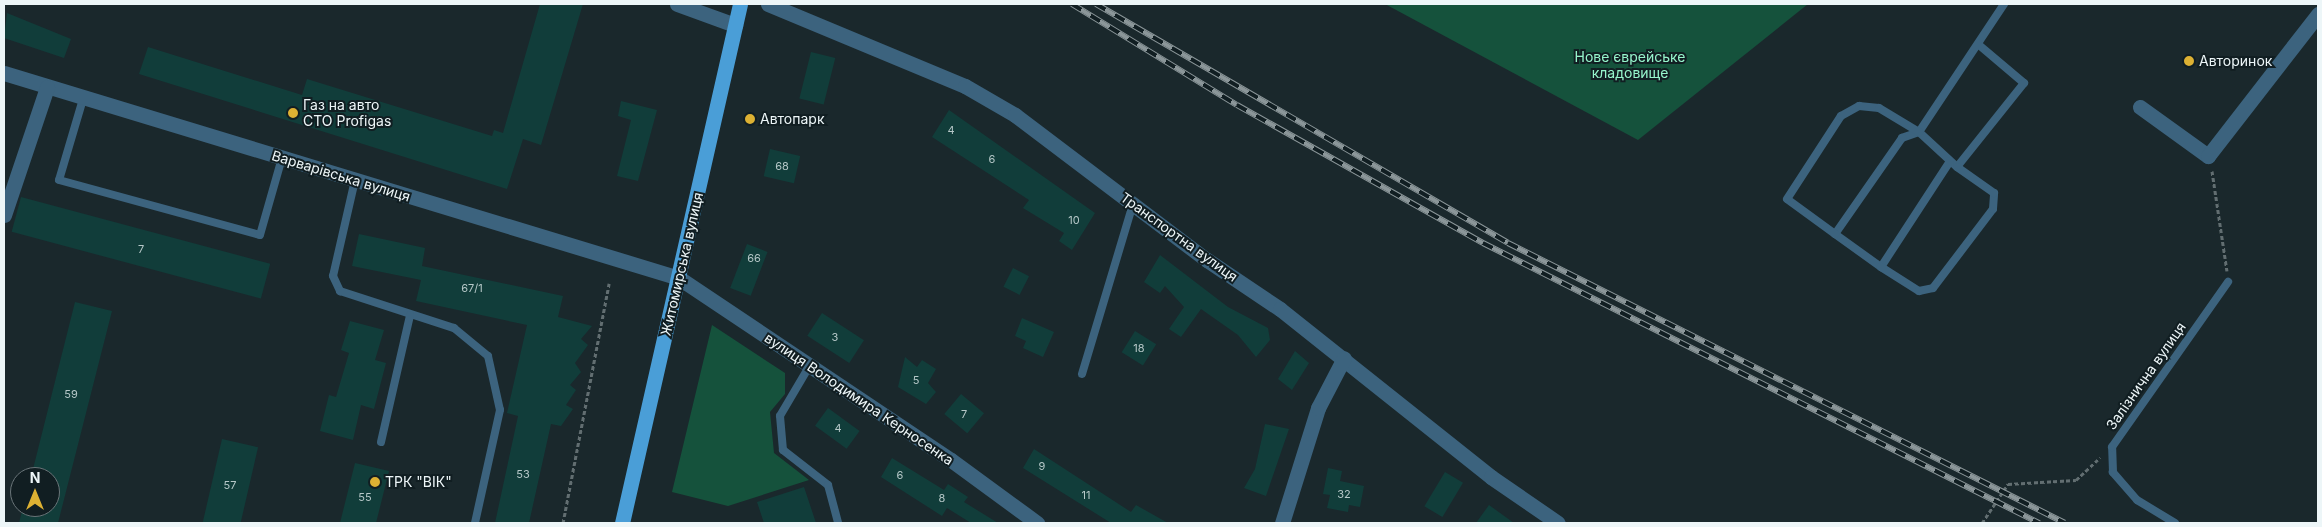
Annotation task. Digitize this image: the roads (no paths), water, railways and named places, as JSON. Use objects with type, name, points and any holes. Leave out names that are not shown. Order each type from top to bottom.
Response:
[{"type":"main road","name":"Житомирська вулиця","points":[[622,523],[740,4]]},
{"type":"street","points":[[677,4],[735,25]]},
{"type":"street","name":"Транспортна вулиця","points":[[768,4],[965,86],[1014,115],[1344,358],[1491,477],[1558,523]]},
{"type":"street","points":[[2140,107],[2208,156],[2318,14]]},
{"type":"street","name":"Варварівська вулиця","points":[[4,73],[84,99],[679,278]]},
{"type":"street","points":[[4,215],[47,87]]},
{"type":"street","name":"вулиця Володимира Керносенка","points":[[679,278],[810,365],[1037,523]]},
{"type":"street","points":[[1282,523],[1318,408],[1344,358]]},
{"type":"lane","points":[[1834,234],[1902,138],[1919,132],[1979,45],[2004,4]]},
{"type":"lane","points":[[1957,168],[2024,83],[1979,45]]},
{"type":"lane","points":[[84,99],[59,180],[260,234],[282,158]]},
{"type":"lane","points":[[1859,106],[1879,108],[1919,132],[1957,168],[1994,193],[1993,210],[1933,288],[1919,291],[1881,267],[1787,200],[1841,116],[1859,106]]},
{"type":"lane","points":[[1881,267],[1950,160]]},
{"type":"lane","points":[[355,180],[333,276],[340,291],[454,328],[488,356],[500,410],[475,523]]},
{"type":"lane","points":[[1082,374],[1134,204]]},
{"type":"lane","name":"Залізнична вулиця","points":[[2175,523],[2138,500],[2113,472],[2112,447],[2228,282]]},
{"type":"lane","points":[[381,442],[410,315]]},
{"type":"lane","points":[[810,365],[780,416],[783,450],[828,485],[838,523]]},
{"type":"railway","points":[[1072,4],[1237,105],[1483,243],[2039,523]]},
{"type":"railway","points":[[1096,4],[1508,243],[2065,523]]},
{"type":"place","name":"Авторинок","points":[[2189,61]]},
{"type":"place","name":"Газ на авто СТО Profigas","points":[[293,113]]},
{"type":"place","name":"Автопарк","points":[[750,119]]},
{"type":"place","name":"ТРК \"ВІК\"","points":[[375,482]]},
{"type":"park label","name":"Нове єврейське кладовище","points":[[1630,66]]}]
